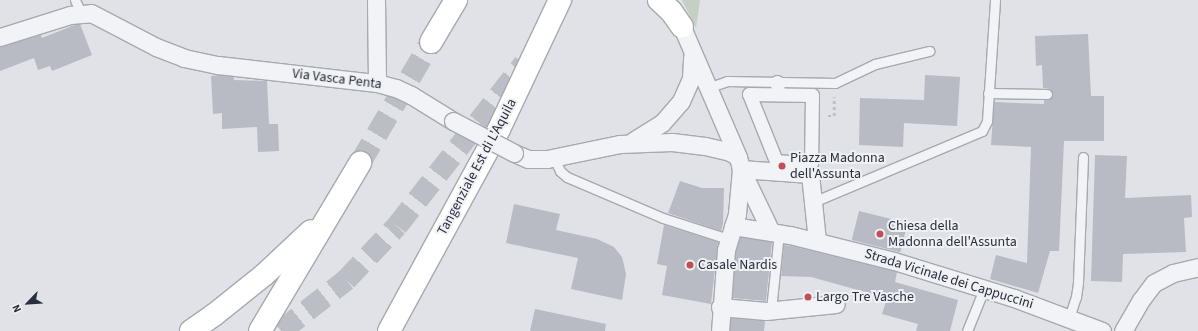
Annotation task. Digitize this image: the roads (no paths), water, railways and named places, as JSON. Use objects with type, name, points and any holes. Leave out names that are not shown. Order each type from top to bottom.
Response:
[{"type":"highway","points":[[431,42],[456,0]]},
{"type":"highway","points":[[556,8],[570,0]]},
{"type":"highway","points":[[659,0],[671,11],[682,27]]},
{"type":"highway","points":[[673,0],[682,27]]},
{"type":"highway","name":"Tangenziale Est di L'Aquila","points":[[389,331],[499,128],[556,8]]},
{"type":"highway","points":[[260,331],[360,163]]},
{"type":"highway","points":[[191,331],[214,315],[264,275],[330,214]]},
{"type":"street","points":[[376,0],[377,83]]},
{"type":"street","name":"Via Vasca Penta","points":[[0,37],[78,7],[156,47],[195,60],[226,66],[377,83],[396,88],[412,95],[453,121],[514,153],[531,159],[554,158],[630,143],[661,142],[689,143],[730,152],[740,163]]},
{"type":"street","points":[[682,27],[740,163],[775,232]]},
{"type":"street","points":[[630,143],[662,123],[681,101],[691,79],[692,51]]},
{"type":"street","points":[[783,166],[776,161],[749,94],[778,88],[812,95],[811,163],[803,168]]},
{"type":"street","points":[[731,232],[775,232],[817,241],[810,174],[803,168],[740,163]]},
{"type":"street","points":[[720,331],[720,307],[731,232],[737,214],[740,163]]},
{"type":"street","name":"Strada Vicinale dei Cappuccini","points":[[817,241],[894,261],[1014,298],[1071,323],[1102,331]]},
{"type":"street","points":[[1123,331],[1141,300],[1154,283],[1173,273],[1198,267]]},
{"type":"street","points":[[720,307],[771,310],[836,304]]},
{"type":"lane","points":[[813,202],[979,133],[986,125],[995,0]]},
{"type":"lane","points":[[708,88],[725,81],[778,88],[835,83],[875,64],[929,51]]},
{"type":"lane","points":[[988,93],[1047,94]]},
{"type":"lane","points":[[1071,323],[1078,282],[1083,157]]},
{"type":"lane","points":[[554,158],[557,166],[567,177],[663,218],[731,232]]},
{"type":"lane","points":[[771,310],[775,232]]},
{"type":"lane","points":[[967,331],[984,289]]},
{"type":"tunnel","points":[[360,163],[431,42]]},
{"type":"tunnel","points":[[281,331],[346,280],[397,226],[524,64]]},
{"type":"place","name":"Piazza Madonna dell'Assunta","points":[[782,166]]},
{"type":"place","name":"Chiesa della Madonna dell'Assunta","points":[[880,234]]},
{"type":"place","name":"Casale Nardis","points":[[690,265]]},
{"type":"place","name":"Largo Tre Vasche","points":[[808,297]]}]
